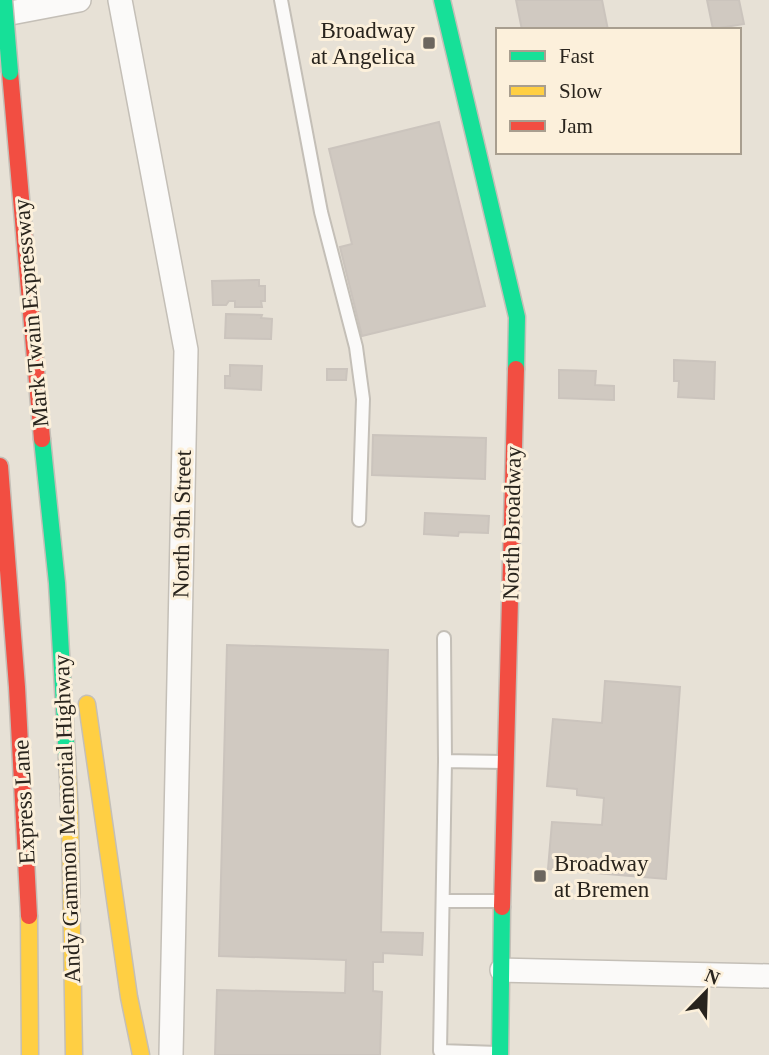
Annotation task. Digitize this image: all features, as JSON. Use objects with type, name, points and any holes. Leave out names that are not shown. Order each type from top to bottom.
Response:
[{"type":"main road","name":"Mark Twain Expressway","points":[[4,0],[37,392],[57,583]]},
{"type":"main road","name":"North Broadway","points":[[442,0],[517,317],[500,1054]]},
{"type":"main road","name":"Express Lane","points":[[0,466],[18,683],[26,824],[30,1055]]},
{"type":"main road","points":[[57,583],[78,654]]},
{"type":"main road","name":"Andy Gammon Memorial Highway","points":[[57,583],[70,819],[74,1055]]},
{"type":"main road","points":[[85,692],[129,997],[141,1055]]},
{"type":"street","points":[[0,15],[79,0]]},
{"type":"street","name":"North 9th Street","points":[[120,0],[186,350],[171,1055]]},
{"type":"street","points":[[502,970],[769,976]]},
{"type":"lane","points":[[281,0],[321,212],[356,347],[363,399],[359,520]]},
{"type":"lane","points":[[444,638],[446,761],[440,1053],[500,1054]]},
{"type":"lane","points":[[446,761],[506,762]]},
{"type":"lane","points":[[443,901],[502,901]]},
{"type":"building","points":[[516,0],[602,0],[608,28],[522,28]]},
{"type":"building","points":[[707,0],[739,0],[744,24],[713,28]]},
{"type":"building","points":[[439,122],[485,306],[362,336],[340,247],[352,244],[329,149]]},
{"type":"building","points":[[259,280],[259,286],[265,286],[265,301],[261,301],[262,307],[235,307],[235,301],[229,301],[226,305],[213,305],[212,281]]},
{"type":"building","points":[[226,314],[262,315],[261,318],[272,319],[271,339],[225,338]]},
{"type":"building","points":[[674,360],[715,362],[714,399],[678,397],[679,381],[674,381]]},
{"type":"building","points":[[230,365],[262,366],[261,390],[225,388],[225,376],[230,376]]},
{"type":"building","points":[[327,369],[347,369],[346,380],[327,380]]},
{"type":"building","points":[[559,370],[596,371],[595,385],[614,386],[614,400],[559,398]]},
{"type":"building","points":[[373,435],[486,438],[485,479],[372,475]]},
{"type":"building","points":[[425,513],[489,516],[488,533],[459,532],[458,536],[424,534]]},
{"type":"building","points":[[227,645],[388,650],[381,932],[423,933],[422,955],[383,953],[383,962],[373,962],[373,991],[382,992],[380,1055],[215,1055],[217,990],[345,993],[346,960],[219,956]]},
{"type":"building","points":[[605,681],[680,687],[666,879],[548,869],[552,822],[602,825],[604,798],[577,795],[577,789],[547,786],[553,719],[602,723]]},
{"type":"traffic: fast","points":[[4,0],[10,72]]},
{"type":"traffic: fast","points":[[442,0],[517,317],[516,369]]},
{"type":"traffic: fast","points":[[42,439],[57,583],[67,758]]},
{"type":"traffic: fast","points":[[500,1055],[502,907]]},
{"type":"traffic: slow","points":[[87,704],[129,997],[141,1055]]},
{"type":"traffic: slow","points":[[67,758],[74,1055]]},
{"type":"traffic: slow","points":[[29,916],[30,1055]]},
{"type":"traffic: jam","points":[[10,72],[42,439]]},
{"type":"traffic: jam","points":[[502,907],[516,369]]},
{"type":"traffic: jam","points":[[0,466],[17,687],[29,916]]},
{"type":"place","name":"Broadway at Angelica","points":[[429,43]]},
{"type":"place","name":"Broadway at Bremen","points":[[540,876]]}]
